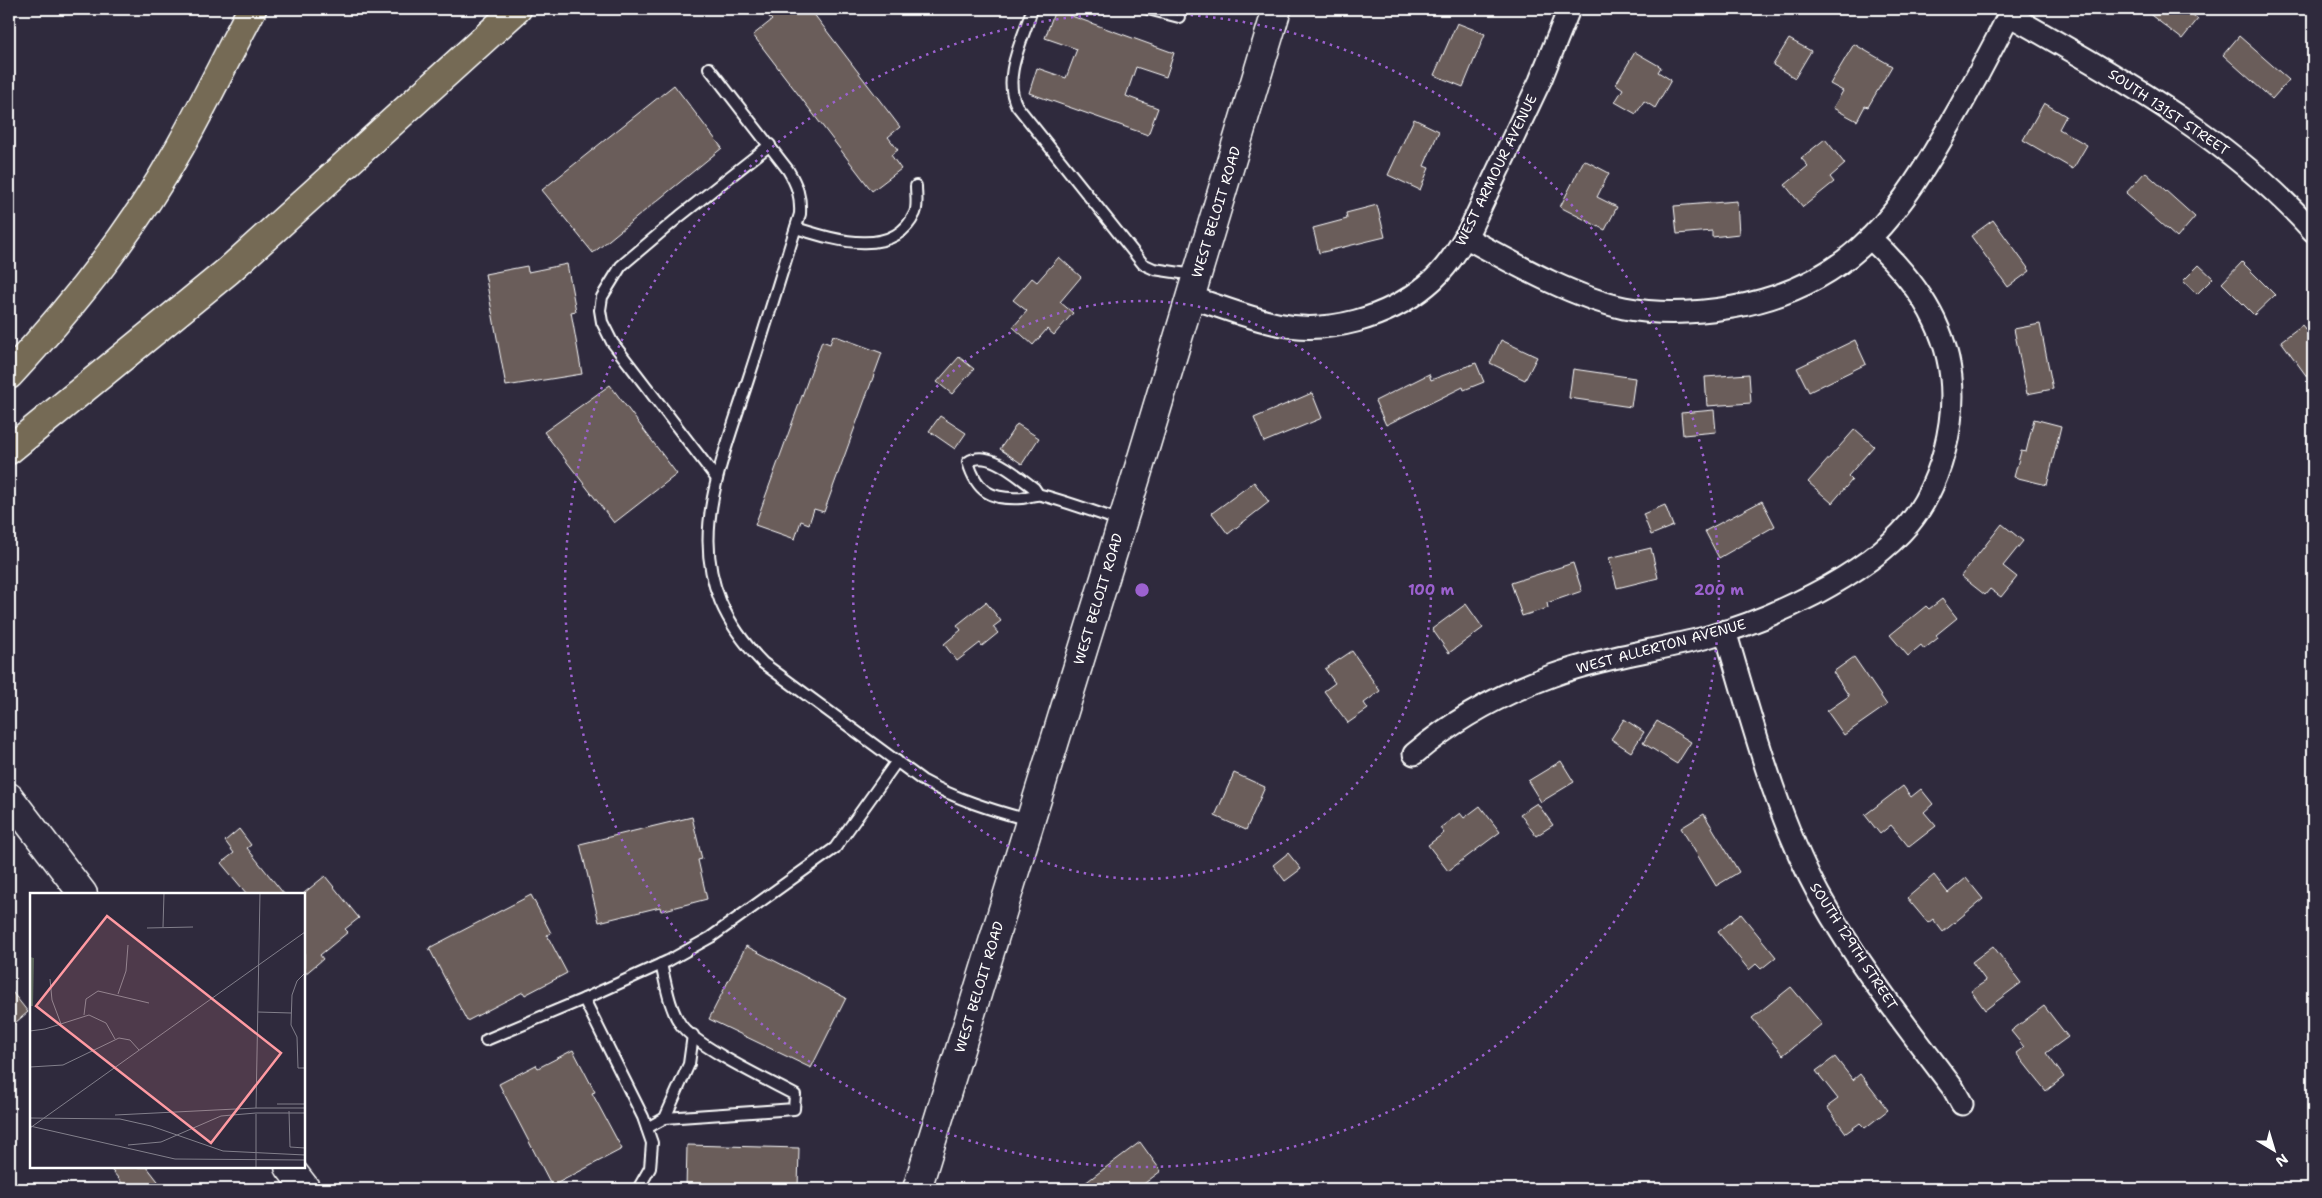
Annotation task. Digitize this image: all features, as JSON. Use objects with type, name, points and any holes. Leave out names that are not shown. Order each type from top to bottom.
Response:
[{"type":"highway","points":[[9,375],[84,286],[134,220],[179,148],[252,9]]},
{"type":"highway","points":[[9,450],[228,271],[517,9]]},
{"type":"main road","name":"WEST BELOIT ROAD","points":[[917,1189],[1277,9]]},
{"type":"main road","points":[[9,797],[82,893]]},
{"type":"main road","points":[[290,1168],[306,1189]]},
{"type":"street","name":"WEST ARMOUR AVENUE","points":[[1193,286],[1277,324],[1301,327],[1328,327],[1352,322],[1396,305],[1427,285],[1457,250],[1465,237],[1540,81],[1569,9]]},
{"type":"street","points":[[1465,237],[1572,290],[1599,300],[1639,310],[1683,312],[1751,303],[1791,291],[1835,268],[1870,238],[1895,213],[1920,177],[1963,104],[2011,12]]},
{"type":"street","name":"SOUTH 131ST STREET","points":[[2011,12],[2126,81],[2209,137],[2285,199],[2313,231]]},
{"type":"street","name":"WEST ALLERTON AVENUE","points":[[1414,754],[1469,715],[1508,693],[1543,679],[1623,656],[1725,632],[1806,598],[1882,549],[1900,534],[1917,513],[1943,459],[1952,409],[1952,382],[1944,340],[1916,289],[1891,258],[1870,238]]},
{"type":"street","name":"SOUTH 129TH STREET","points":[[1725,632],[1777,794],[1790,831],[1809,875],[1857,956],[1962,1104]]},
{"type":"lane","points":[[1032,9],[1012,78],[1012,98],[1143,264],[1162,270],[1193,286]]},
{"type":"lane","points":[[1148,9],[1179,17]]},
{"type":"lane","points":[[709,68],[770,145],[797,186],[801,207],[716,479],[707,543],[710,570],[718,598],[747,647],[779,677],[896,761],[944,792],[972,804],[1030,820]]},
{"type":"lane","points":[[716,479],[612,342],[602,322],[600,310],[602,298],[620,266],[770,145]]},
{"type":"lane","points":[[796,228],[838,241],[867,243],[894,236],[907,225],[916,211],[916,186]]},
{"type":"lane","points":[[1038,494],[1034,488],[985,458],[974,458],[968,462],[974,480],[984,491],[1000,498],[1023,498],[1038,494],[1122,521]]},
{"type":"lane","points":[[486,1040],[661,964],[711,937],[835,848],[896,761]]},
{"type":"lane","points":[[647,1128],[665,1118],[794,1109],[795,1095],[713,1050],[682,1026],[670,1000],[661,964]]},
{"type":"lane","points":[[584,999],[647,1128],[652,1143],[650,1168],[638,1189]]},
{"type":"lane","points":[[665,1118],[689,1064],[693,1036]]},
{"type":"building","points":[[775,9],[810,9],[900,127],[888,137],[898,150],[891,155],[901,169],[872,191],[753,35],[772,20],[767,15]]},
{"type":"building","points":[[2143,9],[2185,9],[2198,19],[2182,39]]},
{"type":"building","points":[[1055,10],[1174,53],[1166,77],[1136,67],[1126,96],[1158,108],[1148,135],[1029,93],[1037,68],[1066,78],[1077,49],[1045,38]]},
{"type":"building","points":[[1457,23],[1485,34],[1463,87],[1434,75]]},
{"type":"building","points":[[2239,36],[2289,80],[2272,99],[2223,55]]},
{"type":"building","points":[[1789,39],[1811,51],[1795,78],[1773,65]]},
{"type":"building","points":[[1854,44],[1892,66],[1868,107],[1865,106],[1857,121],[1833,108],[1843,91],[1830,84]]},
{"type":"building","points":[[1635,52],[1661,67],[1658,72],[1671,80],[1655,108],[1644,101],[1636,114],[1615,102],[1623,89],[1616,84]]},
{"type":"building","points":[[674,85],[722,148],[593,253],[542,190]]},
{"type":"building","points":[[2044,103],[2066,116],[2059,129],[2087,145],[2073,169],[2023,140]]},
{"type":"building","points":[[1414,119],[1439,131],[1424,166],[1429,168],[1420,190],[1388,175]]},
{"type":"building","points":[[1825,139],[1845,164],[1830,177],[1834,182],[1803,207],[1785,185],[1808,166],[1801,158]]},
{"type":"building","points":[[1584,160],[1609,173],[1597,197],[1617,207],[1605,230],[1560,207]]},
{"type":"building","points":[[2145,172],[2195,217],[2177,238],[2126,193]]},
{"type":"building","points":[[1737,201],[1739,234],[1712,237],[1712,231],[1677,234],[1674,206]]},
{"type":"building","points":[[1377,205],[1385,237],[1319,253],[1313,228],[1347,219],[1346,213]]},
{"type":"building","points":[[1993,220],[2030,271],[2008,287],[1971,236]]},
{"type":"building","points":[[1059,257],[1081,277],[1060,302],[1073,313],[1054,335],[1047,329],[1033,345],[1013,327],[1027,311],[1013,300],[1032,278],[1037,282]]},
{"type":"building","points":[[2242,262],[2275,295],[2254,315],[2222,283]]},
{"type":"building","points":[[567,264],[576,311],[571,312],[582,374],[506,386],[485,274],[527,266],[528,272]]},
{"type":"building","points":[[2199,265],[2213,278],[2197,294],[2183,281]]},
{"type":"building","points":[[2040,324],[2053,389],[2027,394],[2014,329]]},
{"type":"building","points":[[2302,325],[2313,339],[2313,385],[2281,341]]},
{"type":"building","points":[[833,335],[882,353],[824,512],[814,509],[809,524],[801,521],[795,539],[755,525],[822,341],[830,344]]},
{"type":"building","points":[[1501,340],[1537,357],[1525,380],[1490,363]]},
{"type":"building","points":[[1855,340],[1866,364],[1809,392],[1797,368]]},
{"type":"building","points":[[959,357],[974,369],[952,394],[937,382]]},
{"type":"building","points":[[1476,363],[1484,382],[1464,390],[1463,387],[1386,425],[1375,401],[1429,374],[1431,380]]},
{"type":"building","points":[[1573,369],[1635,378],[1631,407],[1569,398]]},
{"type":"building","points":[[1749,374],[1751,403],[1707,406],[1705,377]]},
{"type":"building","points":[[610,385],[677,474],[614,523],[544,432]]},
{"type":"building","points":[[1312,393],[1322,418],[1264,442],[1254,418]]},
{"type":"building","points":[[1714,410],[1716,432],[1683,435],[1681,413]]},
{"type":"building","points":[[940,416],[966,433],[955,449],[929,431]]},
{"type":"building","points":[[2034,419],[2061,426],[2047,485],[2014,477],[2021,451],[2026,452]]},
{"type":"building","points":[[1017,424],[1039,438],[1022,464],[1000,449]]},
{"type":"building","points":[[1855,429],[1874,446],[1848,476],[1852,480],[1832,503],[1808,482]]},
{"type":"building","points":[[1254,482],[1269,502],[1228,534],[1212,513]]},
{"type":"building","points":[[1762,501],[1775,526],[1719,558],[1705,531]]},
{"type":"building","points":[[1665,505],[1673,526],[1651,535],[1643,514]]},
{"type":"building","points":[[2002,524],[2023,541],[2003,566],[2017,577],[2001,597],[1990,589],[1985,595],[1961,576]]},
{"type":"building","points":[[1651,548],[1658,578],[1617,588],[1609,558]]},
{"type":"building","points":[[1573,563],[1582,591],[1547,603],[1548,608],[1522,616],[1511,583]]},
{"type":"building","points":[[1942,599],[1957,618],[1936,635],[1938,638],[1924,649],[1921,645],[1908,656],[1890,635],[1926,606],[1929,609]]},
{"type":"building","points":[[986,602],[1001,621],[993,627],[998,633],[982,646],[980,643],[957,661],[944,644],[961,630],[957,625]]},
{"type":"building","points":[[1466,604],[1483,628],[1449,653],[1432,629]]},
{"type":"building","points":[[1352,651],[1380,691],[1364,703],[1368,709],[1348,723],[1324,691],[1335,683],[1325,669]]},
{"type":"building","points":[[1854,657],[1887,705],[1844,735],[1827,711],[1849,696],[1833,672]]},
{"type":"building","points":[[1624,719],[1644,732],[1631,752],[1611,739]]},
{"type":"building","points":[[1657,721],[1691,742],[1677,764],[1643,743]]},
{"type":"building","points":[[1561,761],[1574,782],[1541,802],[1528,781]]},
{"type":"building","points":[[1234,773],[1265,787],[1246,830],[1215,816]]},
{"type":"building","points":[[1903,786],[1911,797],[1921,789],[1933,804],[1924,812],[1936,826],[1909,847],[1891,825],[1880,834],[1865,815]]},
{"type":"building","points":[[1537,803],[1553,825],[1536,836],[1520,814]]},
{"type":"building","points":[[1480,806],[1500,832],[1448,871],[1428,845],[1444,833],[1440,828],[1460,813],[1464,818]]},
{"type":"building","points":[[1704,814],[1739,872],[1716,886],[1681,828]]},
{"type":"building","points":[[692,817],[702,859],[698,860],[707,899],[661,911],[660,907],[599,922],[580,844]]},
{"type":"building","points":[[239,829],[251,845],[247,848],[283,893],[246,893],[221,863],[234,853],[225,841]]},
{"type":"building","points":[[1288,853],[1301,869],[1285,881],[1273,865]]},
{"type":"building","points":[[1934,875],[1948,893],[1966,878],[1983,899],[1943,932],[1933,919],[1928,923],[1907,898]]},
{"type":"building","points":[[325,876],[359,918],[345,929],[348,932],[320,955],[323,959],[305,974],[305,893]]},
{"type":"building","points":[[531,895],[551,933],[547,935],[567,973],[525,995],[523,992],[467,1021],[429,948]]},
{"type":"building","points":[[1741,914],[1776,957],[1761,969],[1756,964],[1749,970],[1718,932]]},
{"type":"building","points":[[746,946],[846,998],[811,1068],[709,1019]]},
{"type":"building","points":[[1993,946],[2021,983],[1985,1010],[1971,991],[1986,981],[1972,962]]},
{"type":"building","points":[[1791,987],[1822,1024],[1783,1055],[1752,1018]]},
{"type":"building","points":[[9,988],[28,1012],[9,1028]]},
{"type":"building","points":[[2044,1006],[2068,1037],[2046,1053],[2064,1077],[2046,1091],[2016,1053],[2024,1047],[2011,1031]]},
{"type":"building","points":[[573,1050],[595,1092],[592,1093],[622,1149],[552,1186],[499,1084],[536,1065],[538,1068]]},
{"type":"building","points":[[1835,1057],[1853,1080],[1860,1074],[1888,1110],[1865,1128],[1860,1123],[1846,1133],[1827,1107],[1838,1099],[1816,1071]]},
{"type":"building","points":[[1140,1142],[1161,1171],[1137,1189],[1077,1189]]},
{"type":"building","points":[[687,1145],[799,1148],[798,1189],[686,1189]]},
{"type":"building","points":[[110,1168],[148,1168],[164,1189],[127,1189]]}]
